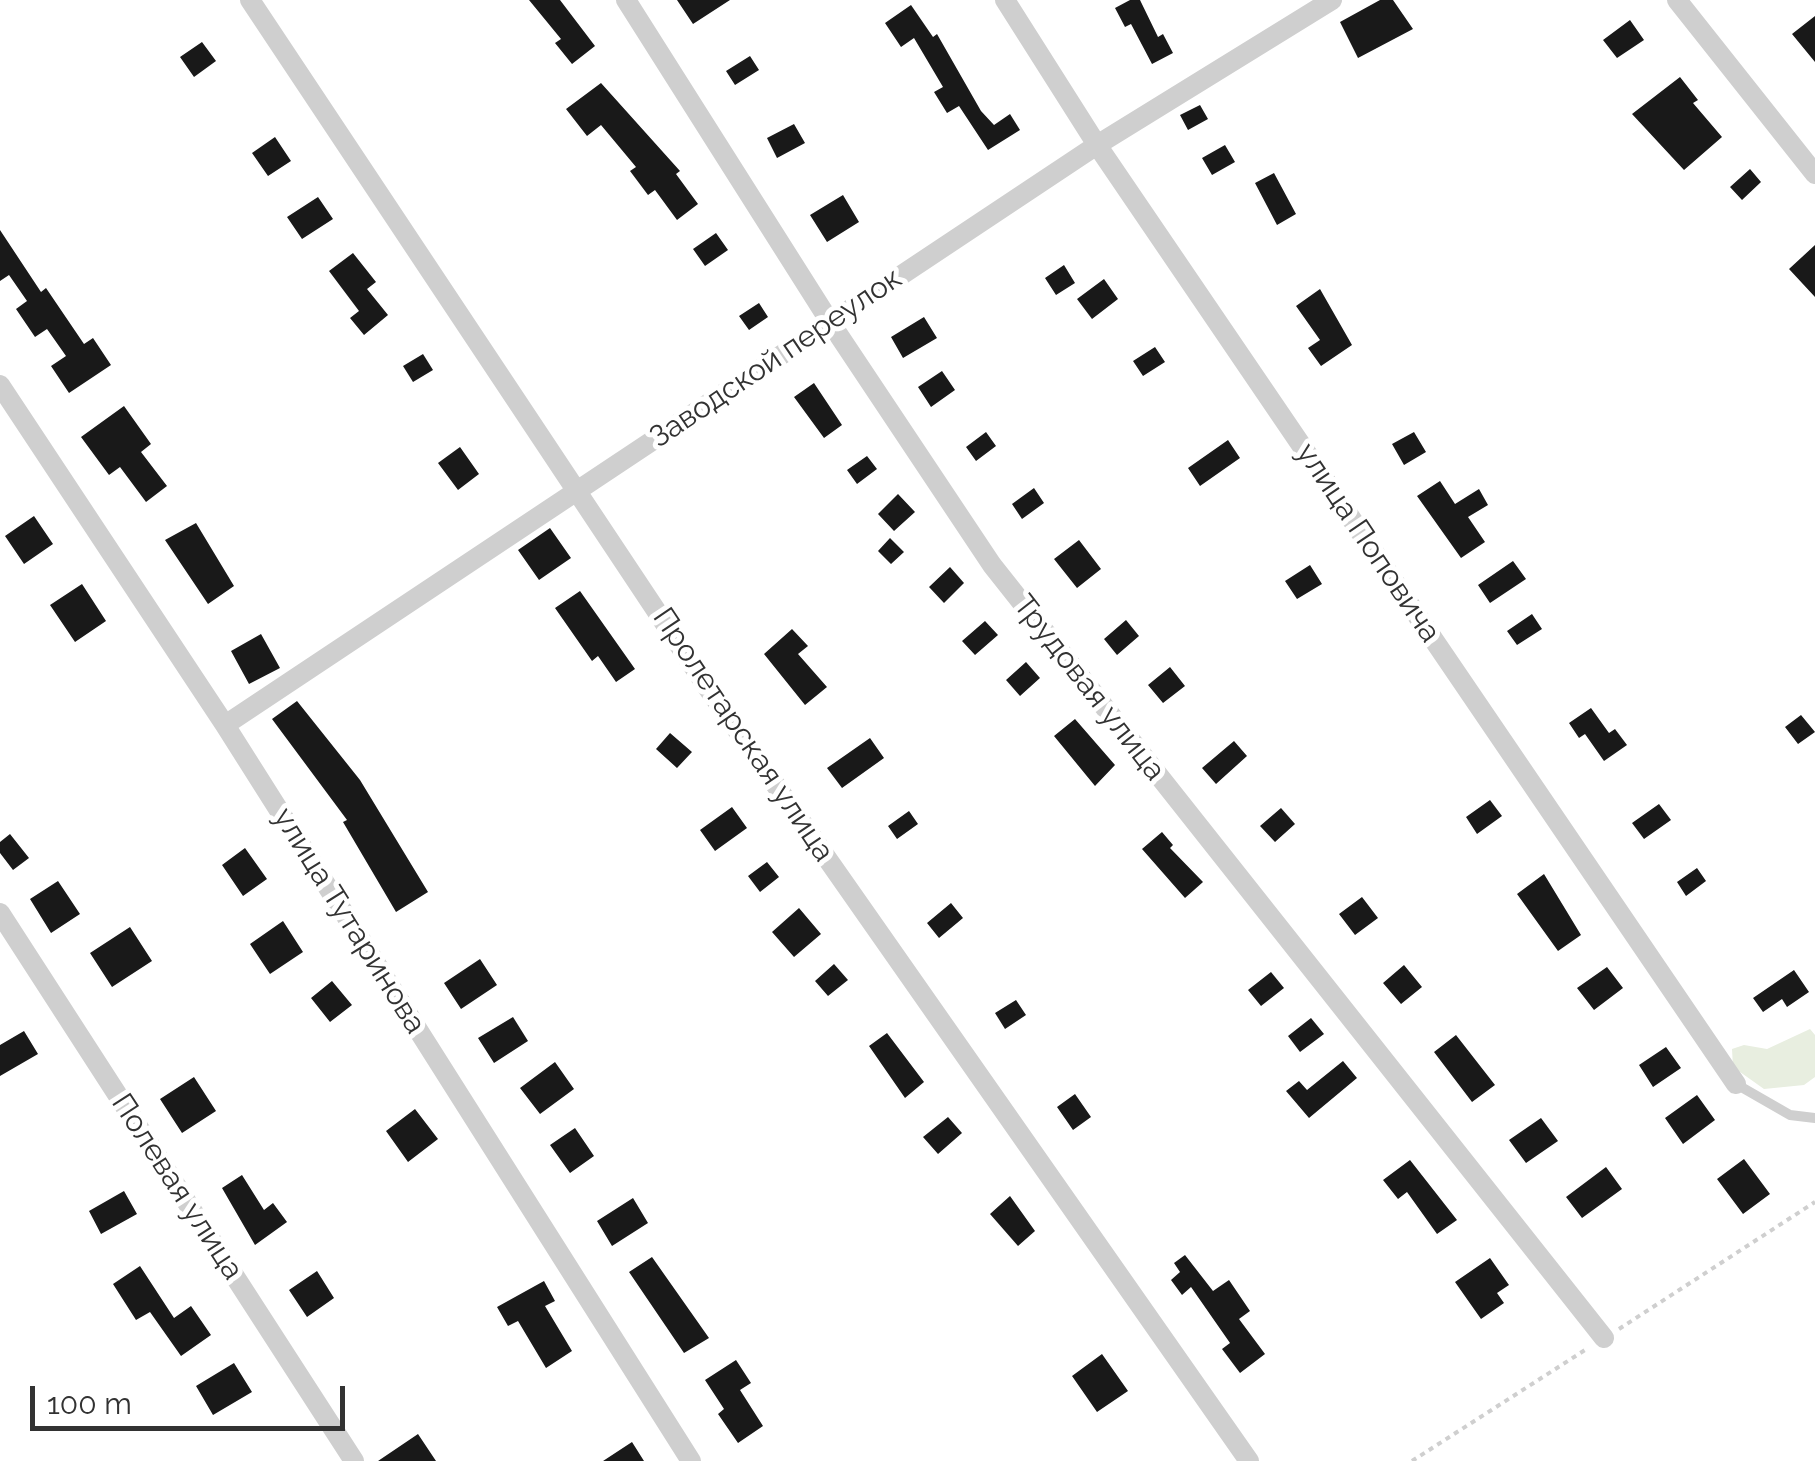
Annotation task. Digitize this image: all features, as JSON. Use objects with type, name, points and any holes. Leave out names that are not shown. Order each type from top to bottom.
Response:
[{"type":"street","name":"Пролетарская улица","points":[[250,0],[707,686],[1249,1461]]},
{"type":"street","name":"Трудовая улица","points":[[626,0],[830,322],[992,565],[1604,1338]]},
{"type":"street","name":"улица Поповича","points":[[1004,0],[1097,145],[1736,1084]]},
{"type":"street","name":"Заводской переулок","points":[[225,725],[1097,145],[1332,0]]},
{"type":"street","points":[[1677,0],[1815,174]]},
{"type":"street","name":"улица Тутаринова","points":[[0,385],[225,725],[692,1461]]},
{"type":"street","name":"Полевая улица","points":[[0,913],[354,1461]]},
{"type":"lane","points":[[1736,1084],[1790,1115],[1815,1118]]},
{"type":"shaded area","points":[[1810,1029],[1815,1035],[1815,1077],[1804,1085],[1764,1089],[1733,1067],[1732,1049],[1744,1045],[1767,1049]]},
{"type":"building","points":[[529,0],[560,0],[595,46],[572,64],[555,43],[561,39]]},
{"type":"building","points":[[677,0],[730,0],[693,24]]},
{"type":"building","points":[[1130,0],[1140,0],[1158,37],[1163,34],[1173,53],[1152,64],[1131,24],[1125,27],[1115,8]]},
{"type":"building","points":[[1380,0],[1393,0],[1413,29],[1358,58],[1340,22]]},
{"type":"building","points":[[911,5],[933,37],[937,34],[981,111],[994,125],[1010,114],[1020,130],[988,150],[959,106],[947,113],[934,92],[943,87],[914,38],[901,47],[885,23]]},
{"type":"building","points":[[1815,16],[1815,62],[1792,34]]},
{"type":"building","points":[[1630,20],[1644,40],[1617,58],[1603,40]]},
{"type":"building","points":[[202,42],[216,61],[194,77],[180,57]]},
{"type":"building","points":[[750,56],[759,70],[735,85],[726,71]]},
{"type":"building","points":[[1680,77],[1698,100],[1693,103],[1722,137],[1684,170],[1632,114]]},
{"type":"building","points":[[601,83],[680,171],[676,174],[698,204],[677,220],[655,190],[648,195],[630,171],[636,167],[601,125],[587,136],[566,109]]},
{"type":"building","points":[[1200,105],[1208,119],[1188,130],[1180,115]]},
{"type":"building","points":[[794,124],[805,143],[777,158],[767,138]]},
{"type":"building","points":[[275,137],[291,161],[268,176],[252,153]]},
{"type":"building","points":[[1225,145],[1235,162],[1212,175],[1202,158]]},
{"type":"building","points":[[1750,169],[1761,182],[1742,200],[1730,187]]},
{"type":"building","points":[[1274,173],[1296,214],[1277,225],[1255,183]]},
{"type":"building","points":[[843,195],[859,222],[827,242],[810,215]]},
{"type":"building","points":[[318,197],[333,219],[302,239],[287,217]]},
{"type":"building","points":[[0,230],[41,292],[46,288],[84,344],[93,338],[111,365],[69,393],[51,366],[66,356],[47,329],[35,337],[16,309],[27,301],[9,275],[0,281]]},
{"type":"building","points":[[716,233],[728,250],[705,266],[693,249]]},
{"type":"building","points":[[1815,245],[1815,297],[1789,269]]},
{"type":"building","points":[[353,253],[376,282],[367,289],[388,315],[364,335],[350,318],[359,311],[329,271]]},
{"type":"building","points":[[1064,265],[1075,283],[1056,295],[1045,278]]},
{"type":"building","points":[[1104,279],[1118,299],[1092,319],[1077,299]]},
{"type":"building","points":[[1320,289],[1352,345],[1321,366],[1308,348],[1320,340],[1296,306]]},
{"type":"building","points":[[759,303],[768,317],[749,330],[739,316]]},
{"type":"building","points":[[924,317],[937,338],[903,358],[891,337]]},
{"type":"building","points":[[1155,347],[1165,362],[1143,376],[1133,361]]},
{"type":"building","points":[[423,354],[433,370],[413,382],[403,366]]},
{"type":"building","points":[[942,371],[955,390],[931,407],[918,387]]},
{"type":"building","points":[[814,383],[842,425],[824,438],[794,397]]},
{"type":"building","points":[[124,406],[151,444],[141,452],[167,486],[146,502],[120,467],[109,475],[81,437]]},
{"type":"building","points":[[986,432],[996,446],[976,461],[966,447]]},
{"type":"building","points":[[1414,432],[1426,452],[1404,465],[1392,444]]},
{"type":"building","points":[[1228,440],[1240,458],[1200,486],[1188,468]]},
{"type":"building","points":[[460,447],[479,474],[458,490],[438,463]]},
{"type":"building","points":[[867,456],[877,469],[857,484],[847,470]]},
{"type":"building","points":[[1440,481],[1455,504],[1479,489],[1488,505],[1468,517],[1485,542],[1461,558],[1417,496]]},
{"type":"building","points":[[1034,488],[1044,503],[1022,519],[1012,504]]},
{"type":"building","points":[[898,494],[915,512],[894,531],[878,514]]},
{"type":"building","points":[[34,516],[53,544],[24,564],[5,536]]},
{"type":"building","points":[[196,523],[234,586],[208,604],[165,540]]},
{"type":"building","points":[[550,528],[571,558],[539,580],[518,550]]},
{"type":"building","points":[[890,538],[904,552],[891,564],[878,551]]},
{"type":"building","points":[[1079,540],[1101,569],[1077,588],[1054,559]]},
{"type":"building","points":[[1513,561],[1526,579],[1490,603],[1478,585]]},
{"type":"building","points":[[1310,565],[1322,584],[1297,599],[1285,581]]},
{"type":"building","points":[[950,567],[964,583],[944,603],[929,587]]},
{"type":"building","points":[[82,584],[106,621],[75,642],[50,605]]},
{"type":"building","points":[[580,591],[635,669],[616,682],[598,656],[592,661],[555,608]]},
{"type":"building","points":[[1532,614],[1542,629],[1517,645],[1507,631]]},
{"type":"building","points":[[1126,620],[1139,636],[1117,655],[1104,639]]},
{"type":"building","points":[[985,621],[998,635],[975,655],[962,641]]},
{"type":"building","points":[[792,629],[808,646],[798,654],[827,687],[805,705],[764,654]]},
{"type":"building","points":[[261,634],[280,668],[249,684],[231,651]]},
{"type":"building","points":[[1026,662],[1040,678],[1020,696],[1006,680]]},
{"type":"building","points":[[1170,667],[1185,686],[1163,703],[1148,685]]},
{"type":"building","points":[[297,701],[360,780],[428,892],[396,912],[343,822],[347,820],[272,719]]},
{"type":"building","points":[[1591,708],[1609,733],[1615,729],[1627,745],[1604,761],[1585,734],[1579,738],[1569,723]]},
{"type":"building","points":[[1801,715],[1815,732],[1798,744],[1785,727]]},
{"type":"building","points":[[1075,719],[1115,765],[1095,786],[1054,736]]},
{"type":"building","points":[[670,733],[692,752],[677,768],[656,749]]},
{"type":"building","points":[[870,738],[884,758],[842,788],[827,768]]},
{"type":"building","points":[[1234,741],[1247,756],[1216,784],[1202,768]]},
{"type":"building","points":[[1490,800],[1502,816],[1477,834],[1466,817]]},
{"type":"building","points":[[1659,804],[1671,820],[1644,839],[1632,823]]},
{"type":"building","points":[[732,807],[747,828],[715,851],[700,830]]},
{"type":"building","points":[[1281,808],[1295,824],[1275,842],[1260,826]]},
{"type":"building","points":[[909,811],[918,824],[897,839],[888,826]]},
{"type":"building","points":[[1162,832],[1173,845],[1170,848],[1203,882],[1185,898],[1142,849]]},
{"type":"building","points":[[10,834],[29,858],[13,870],[0,853],[0,842]]},
{"type":"building","points":[[245,848],[267,879],[243,896],[222,865]]},
{"type":"building","points":[[767,862],[779,877],[760,892],[748,876]]},
{"type":"building","points":[[1697,868],[1706,881],[1686,896],[1677,882]]},
{"type":"building","points":[[1544,874],[1581,935],[1558,951],[1517,894]]},
{"type":"building","points":[[58,881],[80,914],[51,933],[30,899]]},
{"type":"building","points":[[1362,897],[1378,918],[1355,935],[1339,914]]},
{"type":"building","points":[[951,903],[963,918],[939,938],[927,923]]},
{"type":"building","points":[[799,908],[821,934],[794,957],[772,932]]},
{"type":"building","points":[[283,921],[303,952],[270,974],[250,944]]},
{"type":"building","points":[[130,927],[152,961],[112,987],[90,953]]},
{"type":"building","points":[[480,959],[497,985],[461,1009],[444,983]]},
{"type":"building","points":[[834,964],[848,980],[828,996],[815,981]]},
{"type":"building","points":[[1404,965],[1422,987],[1401,1004],[1383,983]]},
{"type":"building","points":[[1607,967],[1623,988],[1594,1010],[1577,988]]},
{"type":"building","points":[[1794,970],[1809,992],[1787,1007],[1782,999],[1763,1012],[1753,998]]},
{"type":"building","points":[[1271,972],[1284,988],[1261,1006],[1248,990]]},
{"type":"building","points":[[332,981],[352,1005],[330,1022],[311,998]]},
{"type":"building","points":[[1016,1000],[1026,1015],[1005,1029],[995,1013]]},
{"type":"building","points":[[513,1017],[528,1041],[494,1063],[478,1038]]},
{"type":"building","points":[[1311,1018],[1324,1034],[1300,1052],[1288,1036]]},
{"type":"building","points":[[24,1031],[38,1054],[0,1076],[0,1045]]},
{"type":"building","points":[[887,1033],[924,1082],[905,1098],[869,1046]]},
{"type":"building","points":[[1456,1035],[1495,1085],[1472,1102],[1434,1052]]},
{"type":"building","points":[[1666,1047],[1681,1068],[1653,1087],[1639,1065]]},
{"type":"building","points":[[1343,1061],[1357,1078],[1309,1118],[1286,1091],[1299,1081],[1307,1090]]},
{"type":"building","points":[[555,1062],[574,1089],[540,1114],[520,1088]]},
{"type":"building","points":[[194,1077],[216,1111],[182,1133],[160,1099]]},
{"type":"building","points":[[1075,1094],[1091,1117],[1073,1130],[1057,1107]]},
{"type":"building","points":[[1697,1095],[1715,1120],[1683,1144],[1665,1118]]},
{"type":"building","points":[[415,1109],[438,1139],[408,1162],[386,1131]]},
{"type":"building","points":[[948,1117],[962,1133],[938,1154],[923,1137]]},
{"type":"building","points":[[1541,1118],[1558,1141],[1526,1163],[1509,1140]]},
{"type":"building","points":[[575,1128],[594,1156],[570,1173],[550,1145]]},
{"type":"building","points":[[1744,1159],[1770,1194],[1743,1214],[1717,1179]]},
{"type":"building","points":[[1410,1160],[1457,1220],[1437,1234],[1407,1192],[1398,1199],[1383,1180]]},
{"type":"building","points":[[1606,1167],[1622,1189],[1582,1218],[1566,1197]]},
{"type":"building","points":[[242,1175],[264,1210],[273,1203],[287,1222],[255,1245],[222,1188]]},
{"type":"building","points":[[124,1191],[137,1214],[101,1234],[89,1211]]},
{"type":"building","points":[[1010,1196],[1035,1231],[1018,1246],[990,1214]]},
{"type":"building","points":[[633,1198],[648,1223],[612,1246],[597,1221]]},
{"type":"building","points":[[1185,1255],[1213,1291],[1229,1280],[1250,1311],[1239,1319],[1265,1354],[1240,1373],[1222,1349],[1230,1343],[1191,1287],[1182,1295],[1171,1280],[1180,1272],[1174,1263]]},
{"type":"building","points":[[652,1257],[709,1338],[684,1353],[629,1272]]},
{"type":"building","points":[[1490,1258],[1509,1285],[1497,1293],[1504,1303],[1481,1319],[1455,1282]]},
{"type":"building","points":[[140,1266],[174,1318],[191,1306],[211,1335],[181,1356],[150,1312],[136,1320],[113,1284]]},
{"type":"building","points":[[317,1271],[334,1298],[307,1317],[289,1290]]},
{"type":"building","points":[[544,1281],[555,1301],[545,1306],[572,1351],[546,1368],[518,1321],[508,1326],[497,1307]]},
{"type":"building","points":[[1102,1354],[1128,1391],[1097,1412],[1072,1376]]},
{"type":"building","points":[[736,1360],[751,1383],[740,1390],[763,1426],[738,1443],[718,1414],[724,1409],[705,1380]]},
{"type":"building","points":[[234,1363],[252,1392],[213,1415],[196,1386]]},
{"type":"building","points":[[418,1434],[436,1461],[378,1461]]},
{"type":"building","points":[[632,1442],[644,1461],[603,1461]]}]
